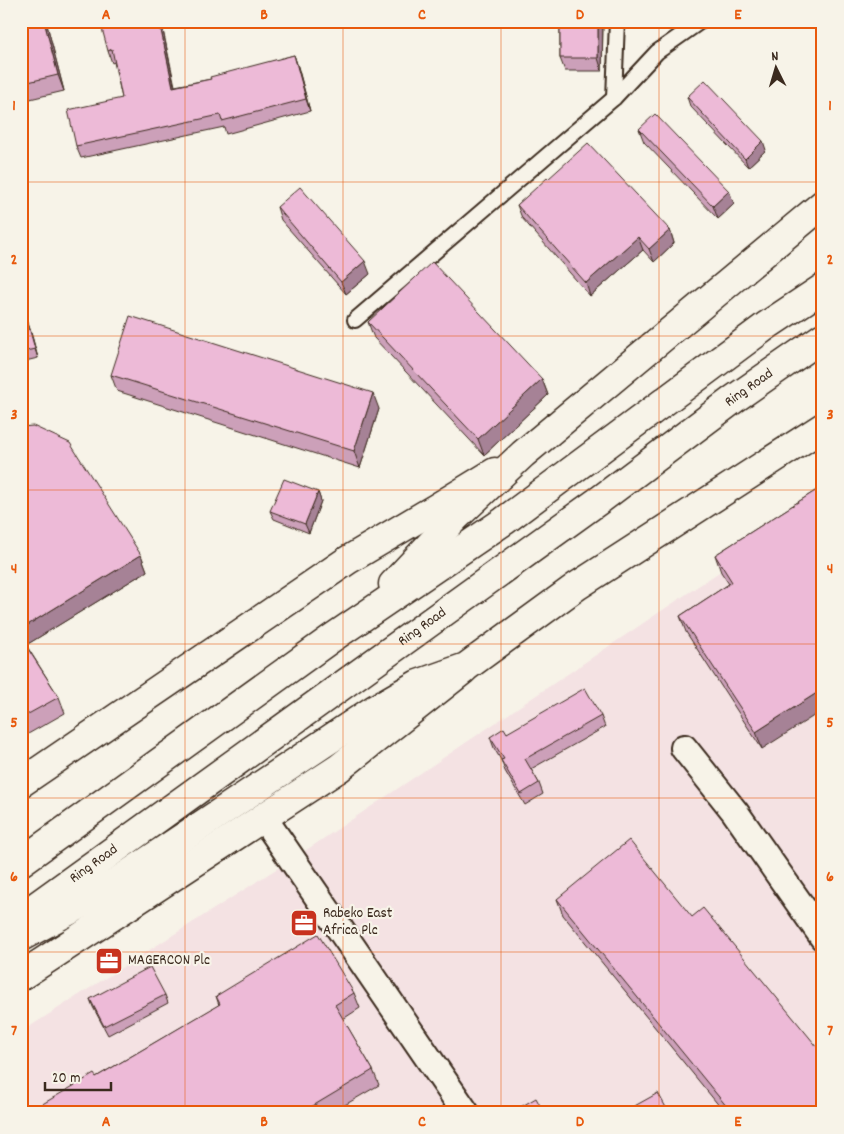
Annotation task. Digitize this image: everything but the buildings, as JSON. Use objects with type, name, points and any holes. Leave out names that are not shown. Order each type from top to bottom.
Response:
[{"type":"main road","points":[[358,622],[457,516],[523,454],[823,204]]},
{"type":"main road","points":[[21,862],[324,644],[504,521],[766,326],[823,288]]},
{"type":"main road","name":"Ring Road","points":[[21,917],[601,499],[734,399],[823,337]]},
{"type":"main road","points":[[21,976],[339,768],[466,667],[577,586],[823,427]]},
{"type":"main road","points":[[21,783],[348,560],[523,454]]},
{"type":"main road","points":[[21,938],[91,899],[375,709],[418,684],[466,667]]},
{"type":"street","points":[[684,748],[735,812],[823,938]]},
{"type":"street","points":[[263,817],[466,1113]]},
{"type":"lane","points":[[614,98],[617,21]]},
{"type":"lane","points":[[355,320],[614,98],[658,52],[701,21]]},
{"type":"shaded area","points":[[823,502],[823,1113],[21,1113],[21,1032],[314,845]]},
{"type":"place","name":"Rabeko East Africa Plc","points":[[304,923]]},
{"type":"place","name":"MAGERCON Plc","points":[[109,961]]}]
